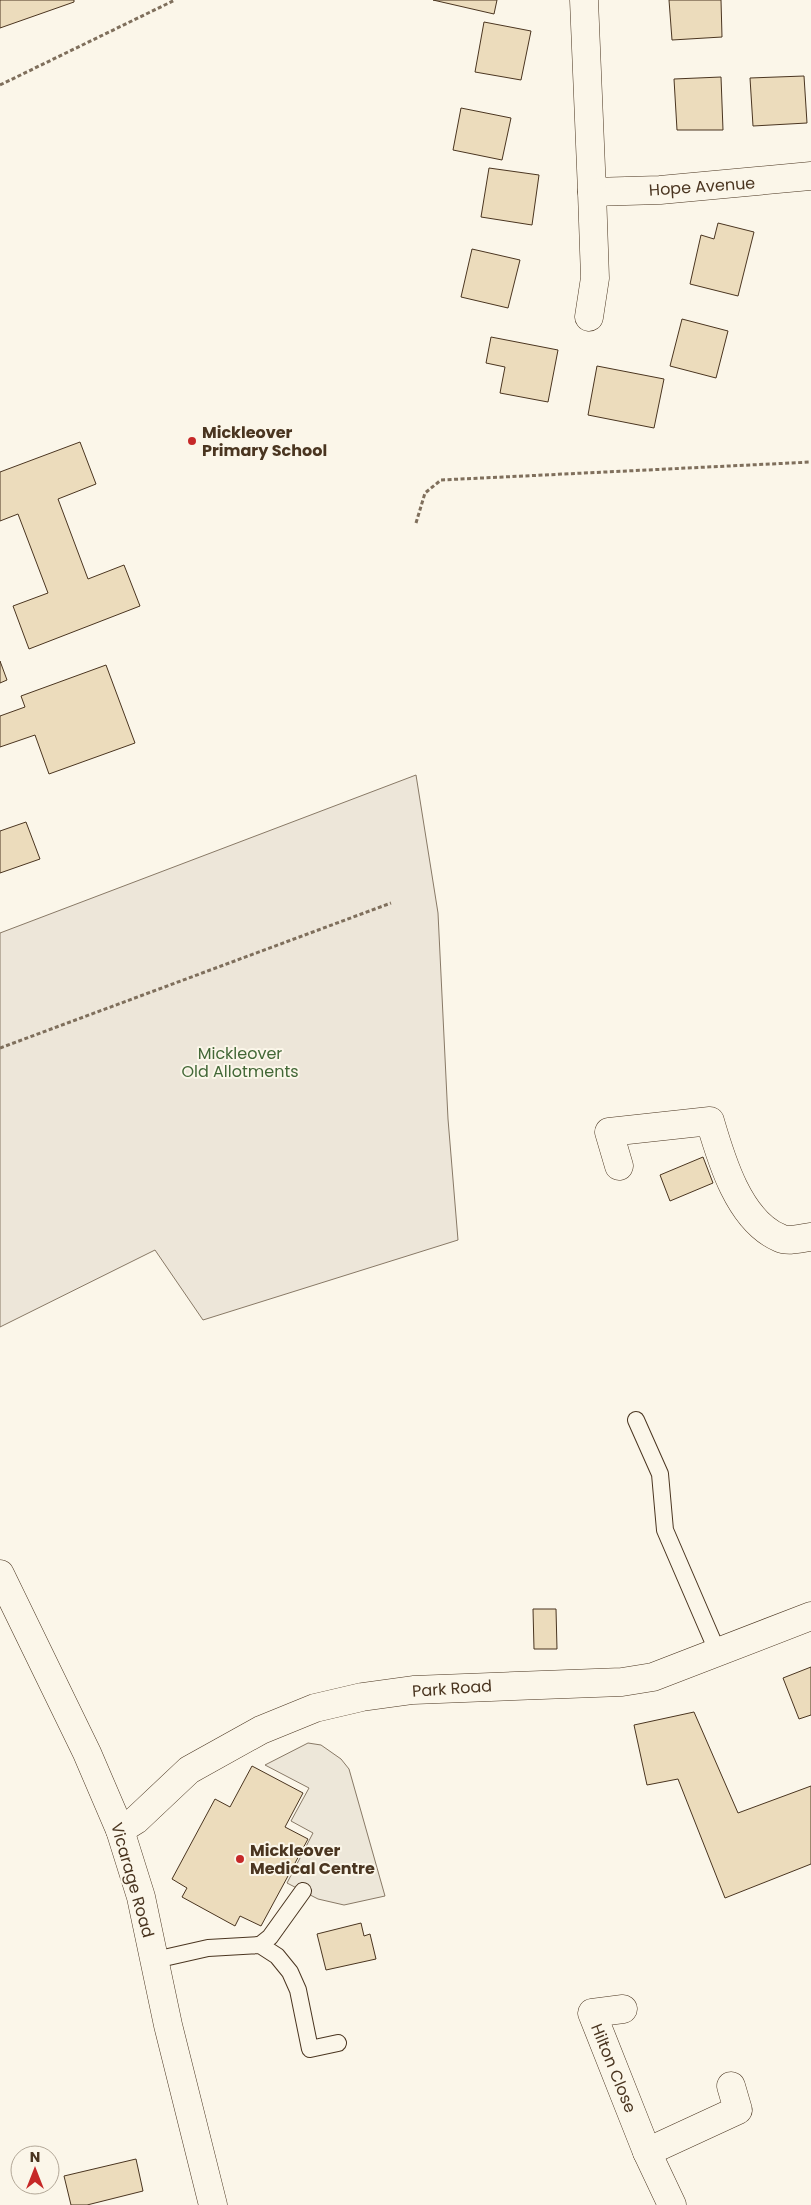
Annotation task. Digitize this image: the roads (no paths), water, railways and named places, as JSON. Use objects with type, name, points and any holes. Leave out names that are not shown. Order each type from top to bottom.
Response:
[{"type":"street","points":[[584,0],[594,278],[589,317]]},
{"type":"street","name":"Hope Avenue","points":[[592,192],[660,190],[811,176]]},
{"type":"street","points":[[619,1166],[609,1132],[710,1121],[724,1168],[742,1204],[767,1231],[782,1239],[811,1237]]},
{"type":"street","name":"Vicarage Road","points":[[0,1574],[87,1753],[120,1830],[141,1897],[168,2026],[213,2205]]},
{"type":"street","name":"Park Road","points":[[120,1830],[136,1820],[189,1770],[261,1730],[315,1708],[362,1697],[413,1690],[622,1682],[653,1677],[811,1616]]},
{"type":"street","name":"Hilton Close","points":[[622,2009],[592,2013],[647,2152],[672,2205]]},
{"type":"street","points":[[647,2152],[738,2110],[731,2086]]},
{"type":"lane","points":[[636,1420],[660,1474],[665,1530],[718,1653]]},
{"type":"lane","points":[[155,1960],[208,1948],[260,1945],[270,1937],[303,1891]]},
{"type":"lane","points":[[260,1945],[277,1956],[290,1972],[298,1990],[310,2049],[338,2043]]},
{"type":"place","name":"Mickleover Primary School","points":[[192,441]]},
{"type":"place","name":"Mickleover Medical Centre","points":[[240,1859]]},
{"type":"park label","name":"Mickleover Old Allotments","points":[[240,1062]]}]
